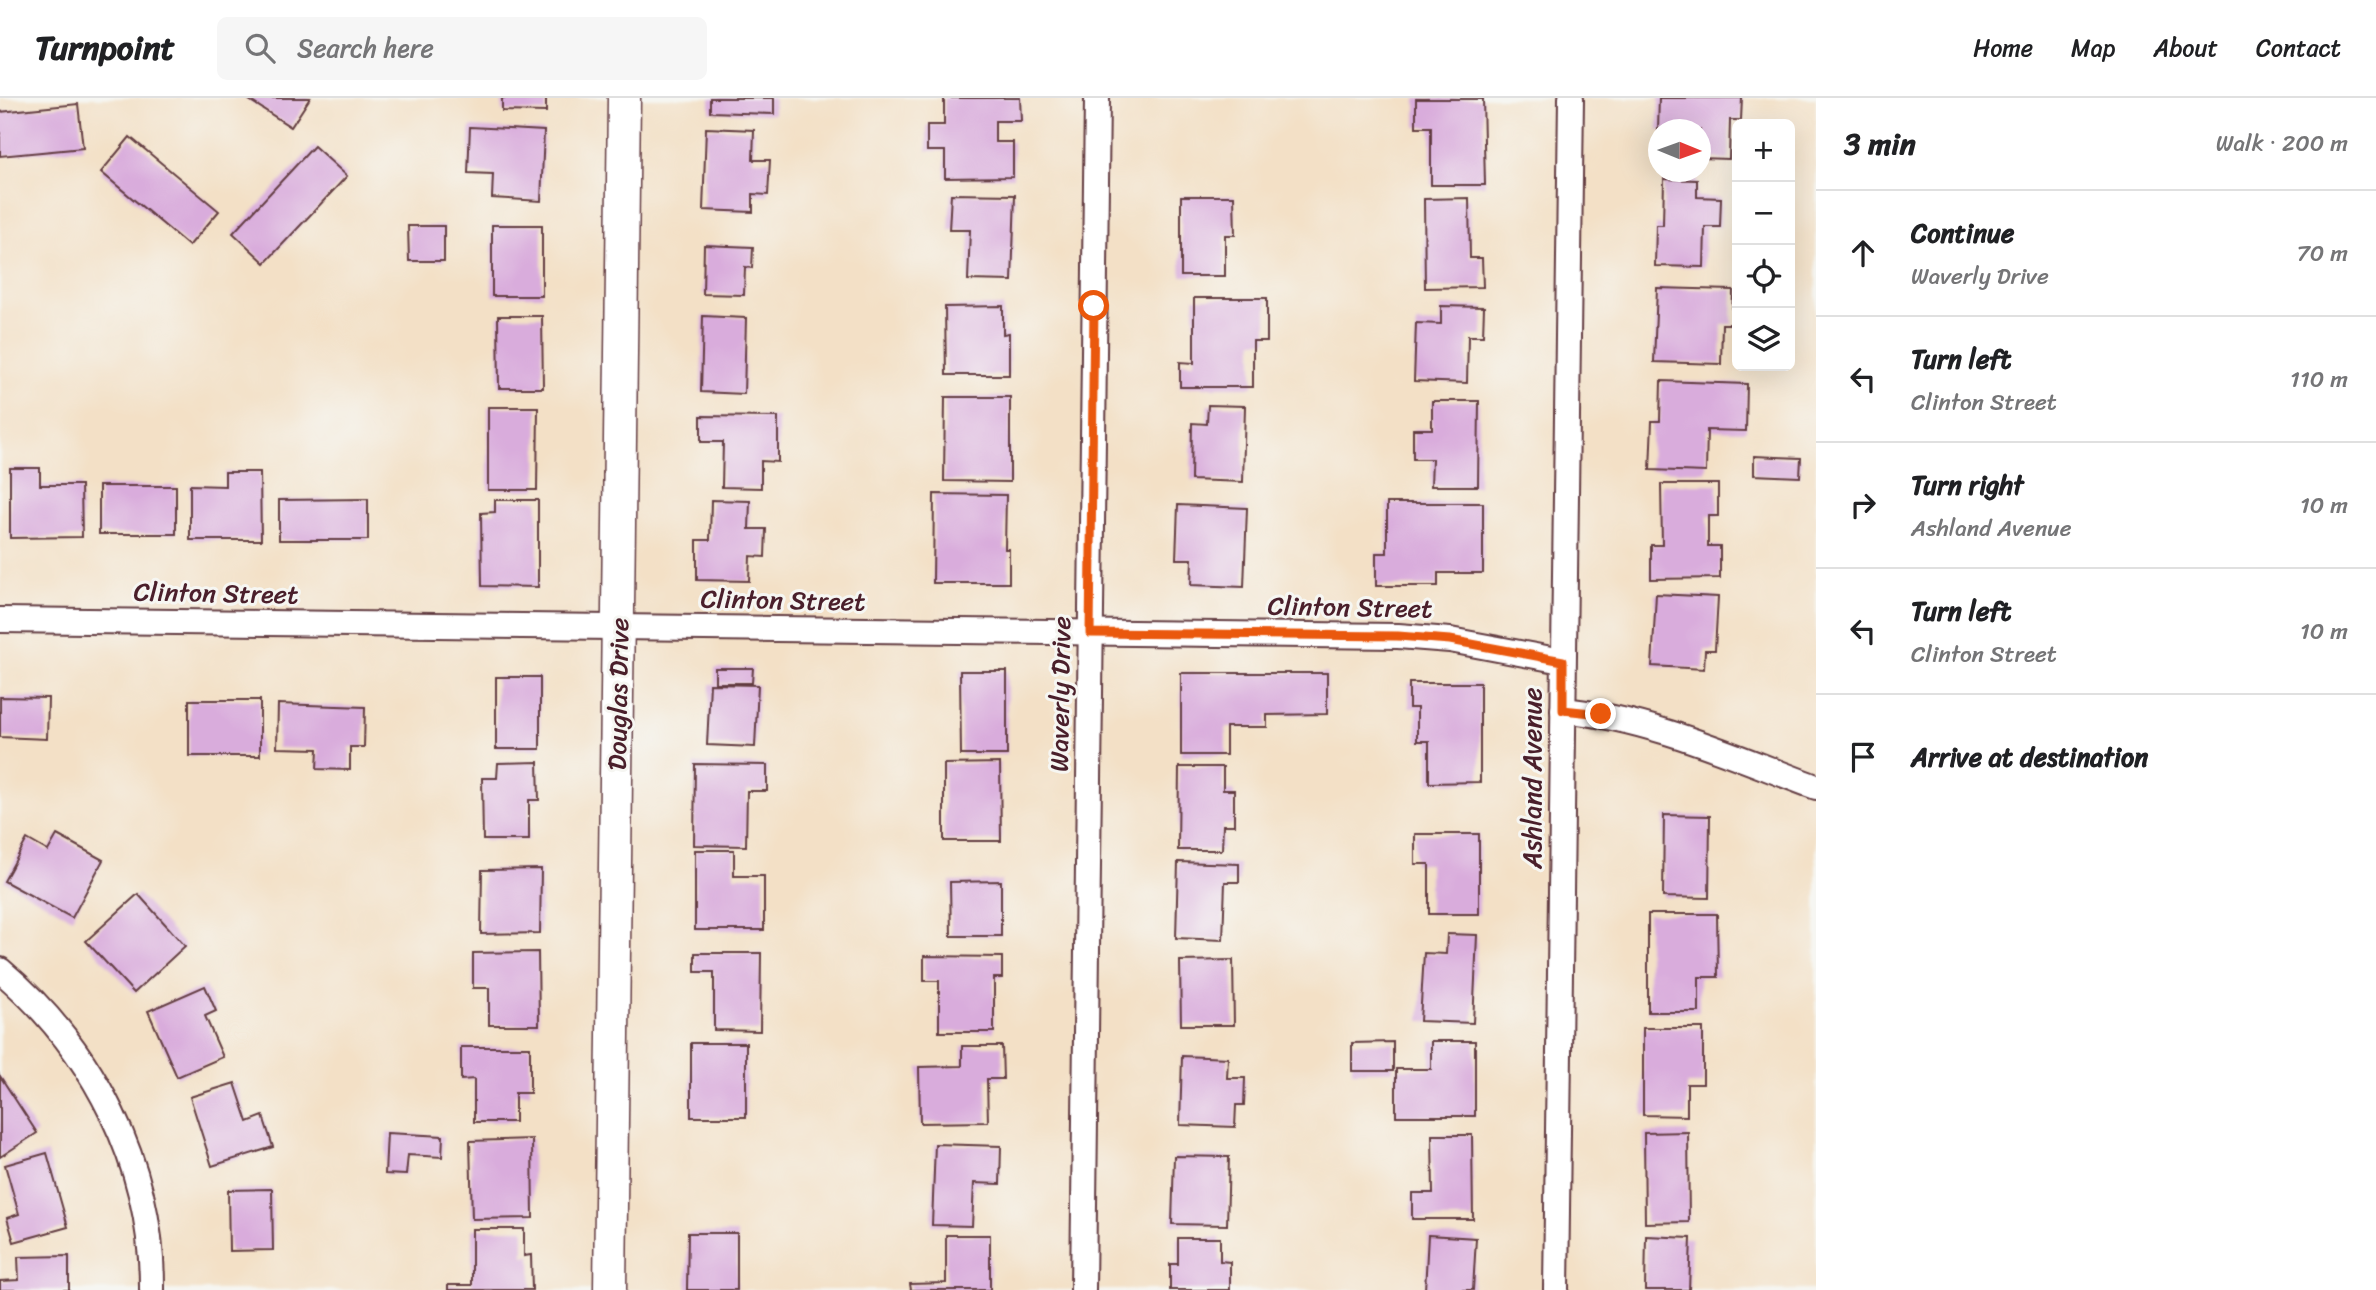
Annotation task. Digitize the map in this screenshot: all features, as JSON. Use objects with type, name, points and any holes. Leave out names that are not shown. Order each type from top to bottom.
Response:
[{"type":"street","name":"Douglas Drive","points":[[610,1290],[624,98]]},
{"type":"street","name":"Waverly Drive","points":[[1083,1290],[1097,98]]},
{"type":"street","name":"Ashland Avenue","points":[[1556,1290],[1571,98]]},
{"type":"street","name":"Clinton Street","points":[[0,620],[1398,636],[1450,640],[1563,661]]},
{"type":"street","points":[[1563,710],[1601,714],[1660,728],[1816,787]]},
{"type":"street","points":[[0,970],[58,1029],[111,1109],[136,1174],[147,1220],[152,1290]]},
{"type":"building","points":[[246,98],[310,98],[291,127]]},
{"type":"building","points":[[502,98],[546,98],[546,112],[502,111]]},
{"type":"building","points":[[710,98],[774,98],[774,114],[710,112]]},
{"type":"building","points":[[944,98],[1020,98],[1021,121],[995,121],[995,142],[1013,142],[1013,177],[945,178],[945,151],[927,151],[927,125],[944,125]]},
{"type":"building","points":[[1659,98],[1742,98],[1741,119],[1730,120],[1729,159],[1711,158],[1711,119],[1658,119]]},
{"type":"building","points":[[1416,99],[1483,99],[1485,185],[1431,185],[1431,127],[1416,127]]},
{"type":"building","points":[[78,104],[83,148],[0,156],[0,112]]},
{"type":"building","points":[[470,127],[544,131],[541,201],[492,198],[493,174],[468,173]]},
{"type":"building","points":[[706,128],[754,130],[753,160],[770,160],[768,195],[753,194],[753,212],[703,210]]},
{"type":"building","points":[[130,137],[219,211],[189,246],[101,172]]},
{"type":"building","points":[[314,146],[347,176],[265,263],[233,233]]},
{"type":"building","points":[[1664,182],[1697,182],[1697,197],[1721,198],[1720,227],[1705,227],[1704,267],[1655,266],[1656,225],[1663,225]]},
{"type":"building","points":[[951,194],[1015,195],[1012,281],[968,280],[970,230],[949,230]]},
{"type":"building","points":[[1181,196],[1234,196],[1235,235],[1225,235],[1225,276],[1181,276]]},
{"type":"building","points":[[1469,198],[1470,258],[1482,258],[1483,287],[1425,288],[1424,199]]},
{"type":"building","points":[[492,225],[542,225],[542,296],[492,296]]},
{"type":"building","points":[[408,226],[444,226],[444,261],[409,261]]},
{"type":"building","points":[[704,245],[753,247],[752,268],[745,267],[744,295],[703,294]]},
{"type":"building","points":[[1657,288],[1732,290],[1732,324],[1722,324],[1721,364],[1654,362]]},
{"type":"building","points":[[1194,298],[1267,298],[1267,341],[1253,341],[1253,387],[1180,387],[1180,362],[1194,363]]},
{"type":"building","points":[[1003,306],[1003,334],[1009,333],[1009,375],[946,375],[945,307]]},
{"type":"building","points":[[1441,306],[1484,307],[1483,336],[1468,336],[1467,383],[1414,381],[1416,323],[1441,324]]},
{"type":"building","points":[[498,316],[542,316],[543,388],[499,388]]},
{"type":"building","points":[[703,316],[746,318],[744,394],[701,392]]},
{"type":"building","points":[[1661,381],[1747,384],[1746,431],[1707,430],[1706,472],[1650,470],[1652,421],[1660,421]]},
{"type":"building","points":[[945,397],[1010,397],[1010,482],[944,481]]},
{"type":"building","points":[[1432,401],[1479,401],[1478,486],[1431,486],[1432,459],[1413,459],[1413,429],[1432,429]]},
{"type":"building","points":[[1208,405],[1245,406],[1243,482],[1191,480],[1192,423],[1207,424]]},
{"type":"building","points":[[488,407],[538,407],[537,490],[488,490]]},
{"type":"building","points":[[701,416],[778,417],[778,462],[761,461],[761,488],[722,487],[723,442],[701,442]]},
{"type":"building","points":[[1754,456],[1801,458],[1800,477],[1754,475]]},
{"type":"building","points":[[10,468],[40,468],[40,485],[81,485],[82,537],[10,538]]},
{"type":"building","points":[[225,472],[260,472],[261,540],[190,540],[190,485],[225,486]]},
{"type":"building","points":[[1661,484],[1718,484],[1718,516],[1708,516],[1708,546],[1720,546],[1720,578],[1651,579],[1651,545],[1662,545]]},
{"type":"building","points":[[99,486],[176,486],[176,534],[99,534]]},
{"type":"building","points":[[934,494],[1006,495],[1005,549],[1009,549],[1009,583],[933,583]]},
{"type":"building","points":[[368,499],[368,540],[279,540],[279,500]]},
{"type":"building","points":[[495,500],[538,500],[538,587],[482,586],[481,513],[495,512]]},
{"type":"building","points":[[711,500],[750,501],[749,529],[766,529],[765,557],[750,556],[749,581],[697,580],[697,540],[710,540]]},
{"type":"building","points":[[1387,503],[1483,503],[1483,573],[1438,573],[1438,586],[1376,586],[1376,553],[1387,553]]},
{"type":"building","points":[[1178,505],[1247,508],[1244,587],[1191,585],[1192,559],[1176,559]]},
{"type":"building","points":[[1656,594],[1718,597],[1715,650],[1705,650],[1704,669],[1652,666]]},
{"type":"building","points":[[715,668],[753,668],[752,683],[715,683]]},
{"type":"building","points":[[960,671],[1007,671],[1007,755],[961,755]]},
{"type":"building","points":[[1181,673],[1327,673],[1327,714],[1267,715],[1267,727],[1226,727],[1226,755],[1181,755]]},
{"type":"building","points":[[496,677],[540,677],[540,749],[496,749]]},
{"type":"building","points":[[1409,683],[1480,683],[1480,782],[1429,783],[1429,741],[1417,741],[1417,708],[1409,708]]},
{"type":"building","points":[[710,684],[758,685],[755,747],[707,745]]},
{"type":"building","points":[[0,697],[48,698],[47,739],[0,737]]},
{"type":"building","points":[[189,700],[260,700],[260,756],[189,756]]},
{"type":"building","points":[[278,704],[365,707],[364,747],[350,747],[350,770],[317,769],[318,749],[277,748]]},
{"type":"building","points":[[538,762],[539,800],[529,800],[529,840],[483,840],[482,778],[497,778],[498,763]]},
{"type":"building","points":[[1000,763],[1001,841],[944,841],[944,764]]},
{"type":"building","points":[[695,764],[767,765],[767,791],[747,791],[746,846],[694,845]]},
{"type":"building","points":[[1179,767],[1223,767],[1223,790],[1234,790],[1234,825],[1223,825],[1222,850],[1178,850]]},
{"type":"building","points":[[1664,815],[1710,816],[1709,898],[1663,897]]},
{"type":"building","points":[[1415,834],[1479,834],[1479,914],[1429,914],[1429,864],[1415,864]]},
{"type":"building","points":[[57,835],[103,860],[72,918],[4,881],[27,839],[48,851]]},
{"type":"building","points":[[695,850],[734,850],[734,876],[764,876],[764,930],[695,930]]},
{"type":"building","points":[[1178,862],[1239,864],[1239,882],[1225,882],[1223,940],[1176,938]]},
{"type":"building","points":[[541,869],[540,933],[481,934],[482,870]]},
{"type":"building","points":[[1001,881],[1001,936],[951,936],[950,882]]},
{"type":"building","points":[[138,894],[185,946],[134,993],[86,941]]},
{"type":"building","points":[[1648,914],[1717,914],[1718,977],[1699,977],[1699,1012],[1648,1012]]},
{"type":"building","points":[[1447,934],[1477,935],[1473,1023],[1420,1021],[1424,953],[1446,954]]},
{"type":"building","points":[[538,952],[539,1025],[489,1025],[489,988],[473,988],[473,953]]},
{"type":"building","points":[[695,953],[761,953],[760,1031],[714,1030],[714,972],[695,972]]},
{"type":"building","points":[[924,956],[1002,957],[1002,978],[994,978],[994,1032],[939,1032],[939,981],[924,981]]},
{"type":"building","points":[[1233,960],[1234,1025],[1181,1025],[1180,961]]},
{"type":"building","points":[[205,986],[216,1011],[205,1016],[223,1057],[177,1077],[148,1011]]},
{"type":"building","points":[[1643,1028],[1703,1028],[1703,1084],[1687,1084],[1687,1116],[1643,1115]]},
{"type":"building","points":[[1431,1041],[1475,1041],[1475,1116],[1396,1116],[1396,1069],[1431,1069]]},
{"type":"building","points":[[1393,1042],[1393,1071],[1352,1071],[1352,1043]]},
{"type":"building","points":[[691,1043],[746,1043],[746,1117],[691,1117]]},
{"type":"building","points":[[962,1046],[1002,1046],[1003,1079],[987,1079],[988,1122],[920,1123],[919,1067],[962,1066]]},
{"type":"building","points":[[461,1047],[530,1047],[530,1093],[515,1093],[515,1122],[474,1122],[474,1079],[461,1080]]},
{"type":"building","points":[[1182,1056],[1228,1058],[1227,1078],[1245,1078],[1244,1105],[1236,1105],[1235,1127],[1180,1125]]},
{"type":"building","points":[[0,1076],[37,1133],[0,1157]]},
{"type":"building","points":[[235,1083],[248,1122],[263,1116],[273,1147],[212,1166],[190,1097]]},
{"type":"building","points":[[1688,1132],[1689,1222],[1645,1223],[1644,1133]]},
{"type":"building","points":[[387,1133],[443,1136],[442,1157],[408,1155],[406,1175],[385,1174]]},
{"type":"building","points":[[1432,1135],[1472,1135],[1473,1219],[1412,1219],[1412,1193],[1433,1193]]},
{"type":"building","points":[[532,1139],[533,1218],[472,1219],[470,1141]]},
{"type":"building","points":[[935,1144],[1001,1146],[1000,1184],[974,1183],[972,1226],[932,1225]]},
{"type":"building","points":[[47,1153],[68,1227],[14,1242],[7,1218],[19,1214],[5,1165]]},
{"type":"building","points":[[1174,1156],[1229,1157],[1227,1225],[1172,1224]]},
{"type":"building","points":[[272,1189],[273,1250],[229,1251],[228,1190]]},
{"type":"building","points":[[472,1229],[524,1229],[524,1256],[531,1255],[532,1290],[448,1290],[448,1285],[472,1285]]},
{"type":"building","points":[[688,1233],[737,1233],[737,1290],[687,1290]]},
{"type":"building","points":[[946,1235],[990,1235],[990,1290],[911,1290],[910,1284],[946,1283]]},
{"type":"building","points":[[1428,1235],[1476,1238],[1473,1290],[1425,1290]]},
{"type":"building","points":[[1646,1236],[1691,1238],[1689,1290],[1645,1290]]},
{"type":"building","points":[[1178,1238],[1220,1238],[1220,1261],[1230,1262],[1230,1290],[1170,1290],[1170,1264],[1178,1264]]},
{"type":"building","points":[[69,1256],[69,1290],[0,1290],[0,1281],[19,1280],[18,1257]]},
{"type":"route","points":[[1094,306],[1090,633],[1398,636],[1450,640],[1563,661],[1563,710],[1601,714]]}]
